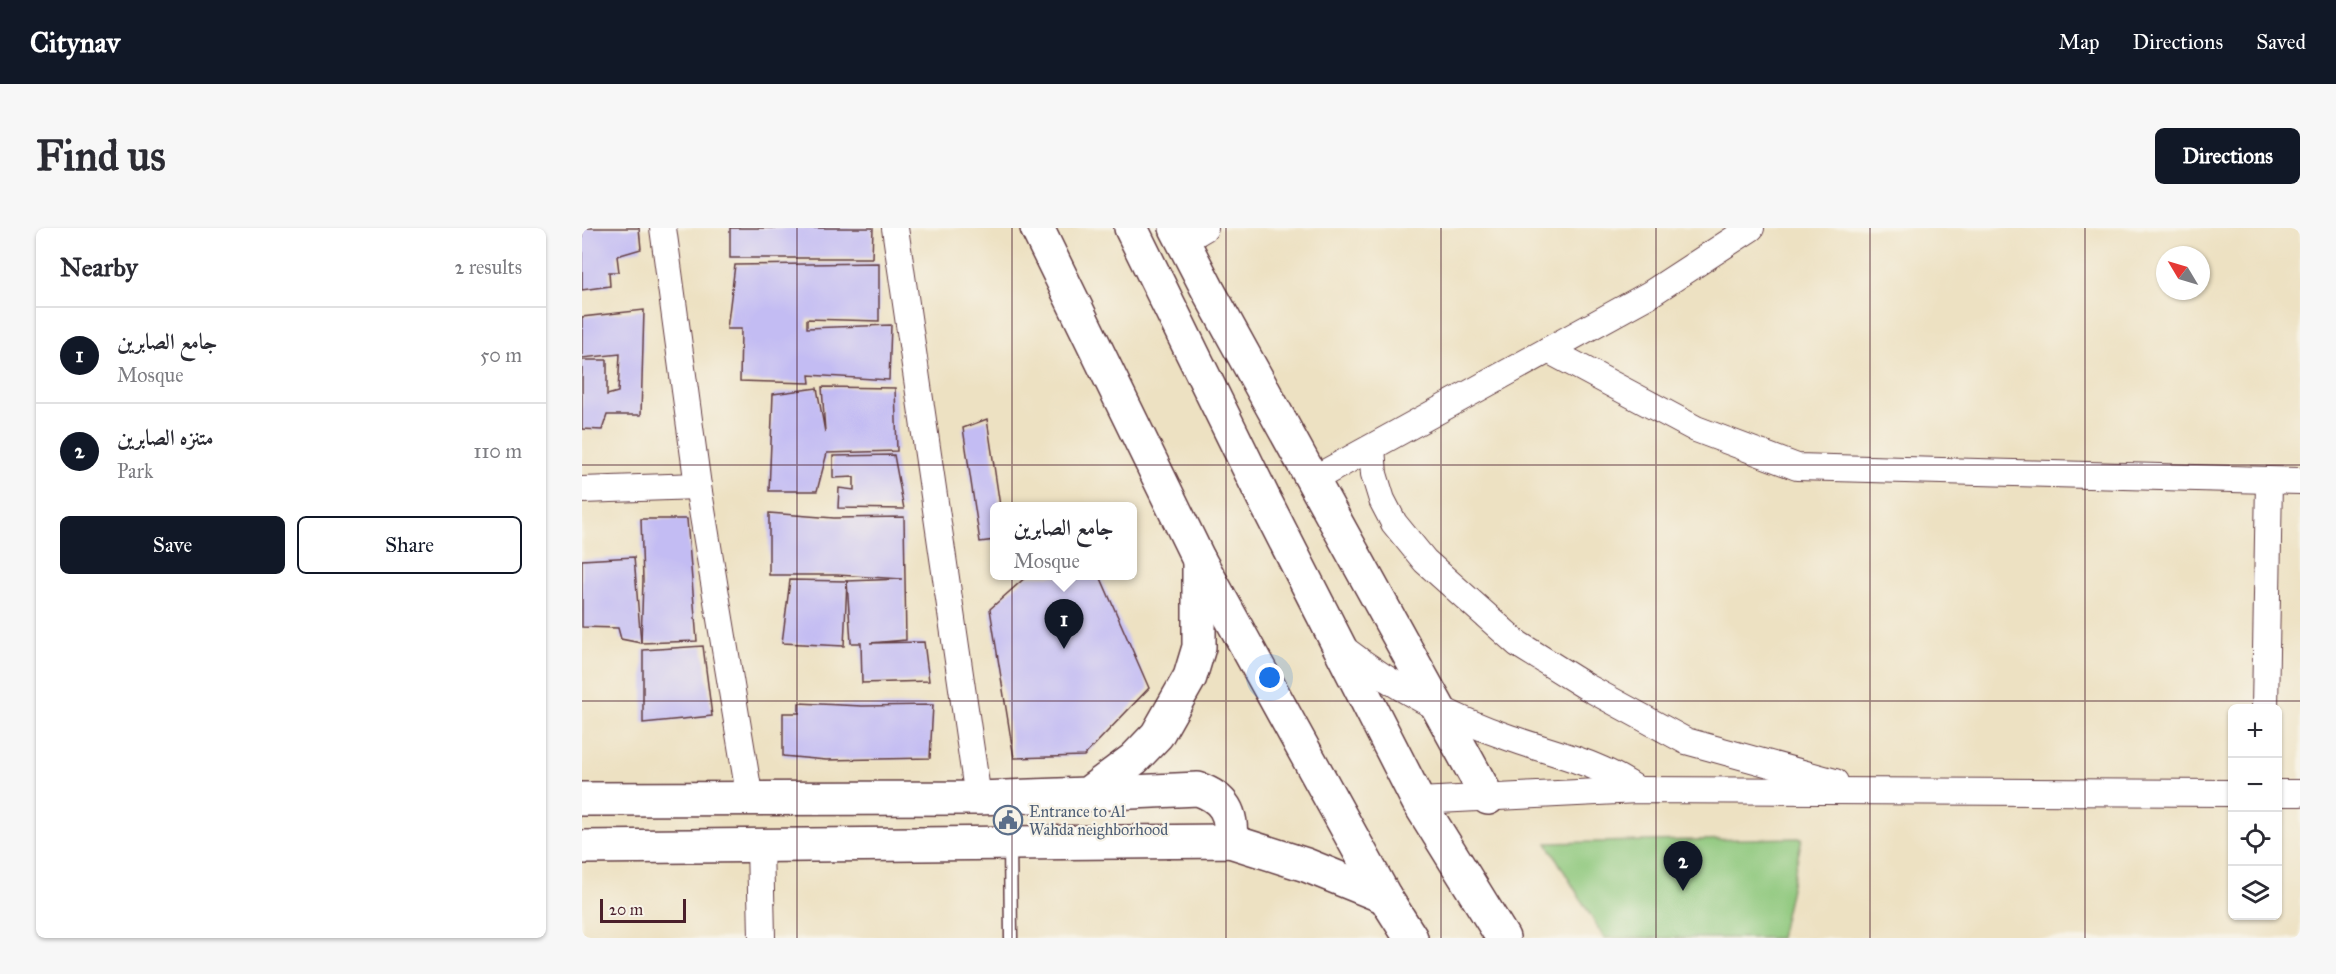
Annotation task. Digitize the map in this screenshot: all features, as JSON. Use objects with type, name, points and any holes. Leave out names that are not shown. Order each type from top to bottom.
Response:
[{"type":"main road","points":[[1037,228],[1200,560],[1385,897],[1411,938]]},
{"type":"main road","points":[[1131,228],[1264,499],[1418,801],[1503,938]]},
{"type":"main road","points":[[1175,317],[1166,251],[1184,231],[1312,480],[1488,798]]},
{"type":"main road","points":[[1087,794],[1134,759],[1157,735],[1181,696],[1199,647],[1200,560]]},
{"type":"main road","points":[[582,799],[978,798],[1198,789],[1214,795],[1226,807],[1232,824],[1230,841]]},
{"type":"main road","points":[[582,847],[1230,841],[1306,865],[1385,897]]},
{"type":"street","points":[[663,228],[698,486],[750,800]]},
{"type":"street","points":[[895,228],[978,798]]},
{"type":"street","points":[[1312,480],[1650,294],[1751,228]]},
{"type":"street","points":[[1548,350],[1696,429],[1797,467],[2300,482]]},
{"type":"street","points":[[1372,448],[1374,474],[1382,500],[1394,523],[1425,561],[1518,644],[1587,687],[1686,741],[1867,790]]},
{"type":"street","points":[[2265,704],[2269,481]]},
{"type":"street","points":[[582,490],[698,486]]},
{"type":"street","points":[[1340,646],[1376,674],[1438,708],[1510,738],[1600,767],[1638,790]]},
{"type":"street","points":[[1418,801],[1638,790],[2228,793]]},
{"type":"street","points":[[2282,793],[2300,793]]},
{"type":"street","points":[[760,844],[762,938]]},
{"type":"lane","points":[[1010,843],[1011,938]]},
{"type":"green space","points":[[1802,838],[1780,938],[1604,938],[1547,843]]},
{"type":"building","points":[[582,228],[639,228],[641,249],[617,256],[619,272],[609,272],[610,286],[582,290]]},
{"type":"building","points":[[730,228],[873,228],[872,258],[730,258]]},
{"type":"building","points":[[879,263],[879,321],[807,319],[807,328],[891,325],[889,380],[809,375],[810,383],[740,381],[741,329],[727,329],[735,265]]},
{"type":"building","points":[[644,310],[641,415],[607,415],[602,430],[582,429],[582,360],[607,360],[607,395],[618,392],[620,354],[582,358],[582,317]]},
{"type":"building","points":[[822,387],[895,388],[897,451],[827,453],[817,491],[769,491],[773,394],[817,388],[825,432]]},
{"type":"building","points":[[987,419],[999,502],[990,502],[990,541],[980,542],[963,428]]},
{"type":"building","points":[[894,455],[904,509],[838,508],[839,488],[854,490],[854,477],[833,478],[833,456]]},
{"type":"building","points":[[769,513],[834,518],[904,517],[906,640],[870,643],[924,642],[929,681],[862,683],[861,643],[851,643],[847,581],[902,579],[837,575],[769,575]]},
{"type":"building","points":[[641,519],[687,519],[697,641],[641,643],[643,580]]},
{"type":"building","points":[[634,557],[641,643],[621,639],[618,628],[582,627],[582,560]]},
{"type":"building","points":[[790,580],[847,581],[844,646],[782,643]]},
{"type":"building","points":[[1023,580],[1102,580],[1149,688],[1084,756],[1014,758],[990,609]]},
{"type":"building","points":[[703,646],[712,716],[643,723],[643,650]]},
{"type":"building","points":[[799,703],[862,706],[933,705],[930,758],[826,760],[783,756],[783,713],[799,713]]},
{"type":"place","name":"جامع الصابرين","points":[[1064,649]]},
{"type":"place","name":"Entrance to Al Wahda neighborhood","points":[[1008,820]]},
{"type":"place","name":"متنزه الصابرين","points":[[1683,891]]}]
